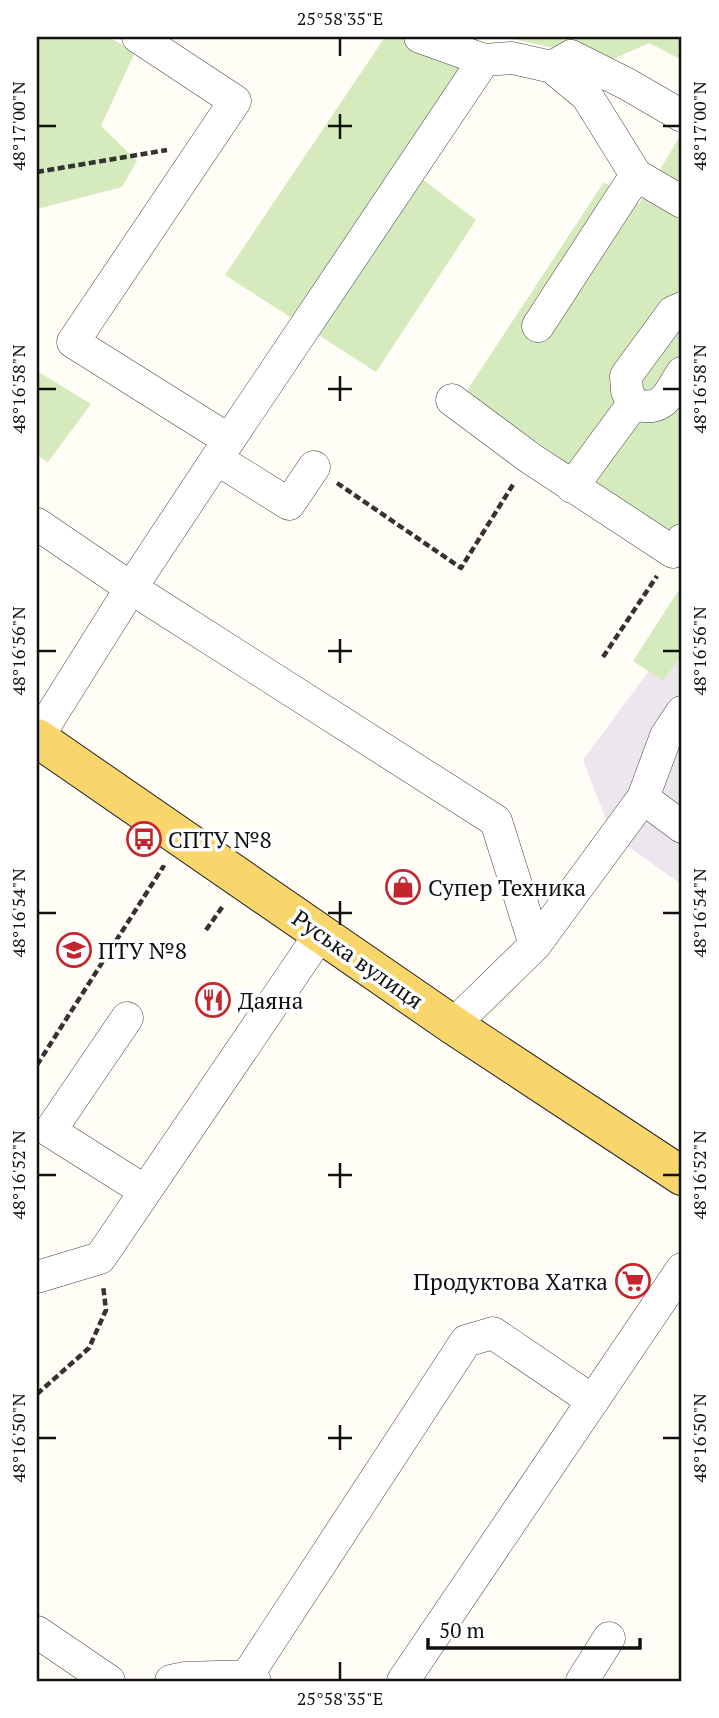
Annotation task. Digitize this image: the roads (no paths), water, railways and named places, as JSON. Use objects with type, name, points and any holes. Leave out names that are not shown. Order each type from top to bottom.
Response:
[{"type":"main road","name":"Руська вулиця","points":[[37,738],[453,1025],[682,1176]]},
{"type":"street","points":[[138,37],[235,100],[73,342],[223,450],[289,504],[314,467]]},
{"type":"street","points":[[420,37],[484,60],[512,58],[552,67],[587,96],[636,175],[682,202]]},
{"type":"street","points":[[552,67],[571,56],[627,83],[682,116]]},
{"type":"street","points":[[37,738],[131,588],[484,60]]},
{"type":"street","points":[[538,326],[636,175]]},
{"type":"street","points":[[633,404],[627,391],[626,376],[673,312],[682,308]]},
{"type":"street","points":[[633,404],[648,408],[661,404],[682,373]]},
{"type":"street","points":[[452,400],[572,487],[678,546]]},
{"type":"street","points":[[572,487],[633,404]]},
{"type":"street","points":[[37,524],[131,588],[496,821],[535,945]]},
{"type":"street","points":[[453,1025],[535,945],[643,798],[666,736],[682,712]]},
{"type":"street","points":[[643,798],[682,827]]},
{"type":"street","points":[[37,1277],[100,1258],[321,933]]},
{"type":"street","points":[[127,1018],[50,1131],[145,1191]]},
{"type":"street","points":[[403,1681],[682,1269]]},
{"type":"street","points":[[171,1681],[185,1678],[251,1679],[466,1341],[494,1333],[593,1401]]},
{"type":"street","points":[[37,1632],[109,1681]]},
{"type":"street","points":[[582,1681],[609,1638]]},
{"type":"place","name":"СПТУ №8","points":[[144,839]]},
{"type":"place","name":"Супер Техника","points":[[403,887]]},
{"type":"place","name":"ПТУ №8","points":[[74,950]]},
{"type":"place","name":"Даяна","points":[[213,1000]]},
{"type":"place","name":"Продуктова Хатка","points":[[633,1281]]}]
